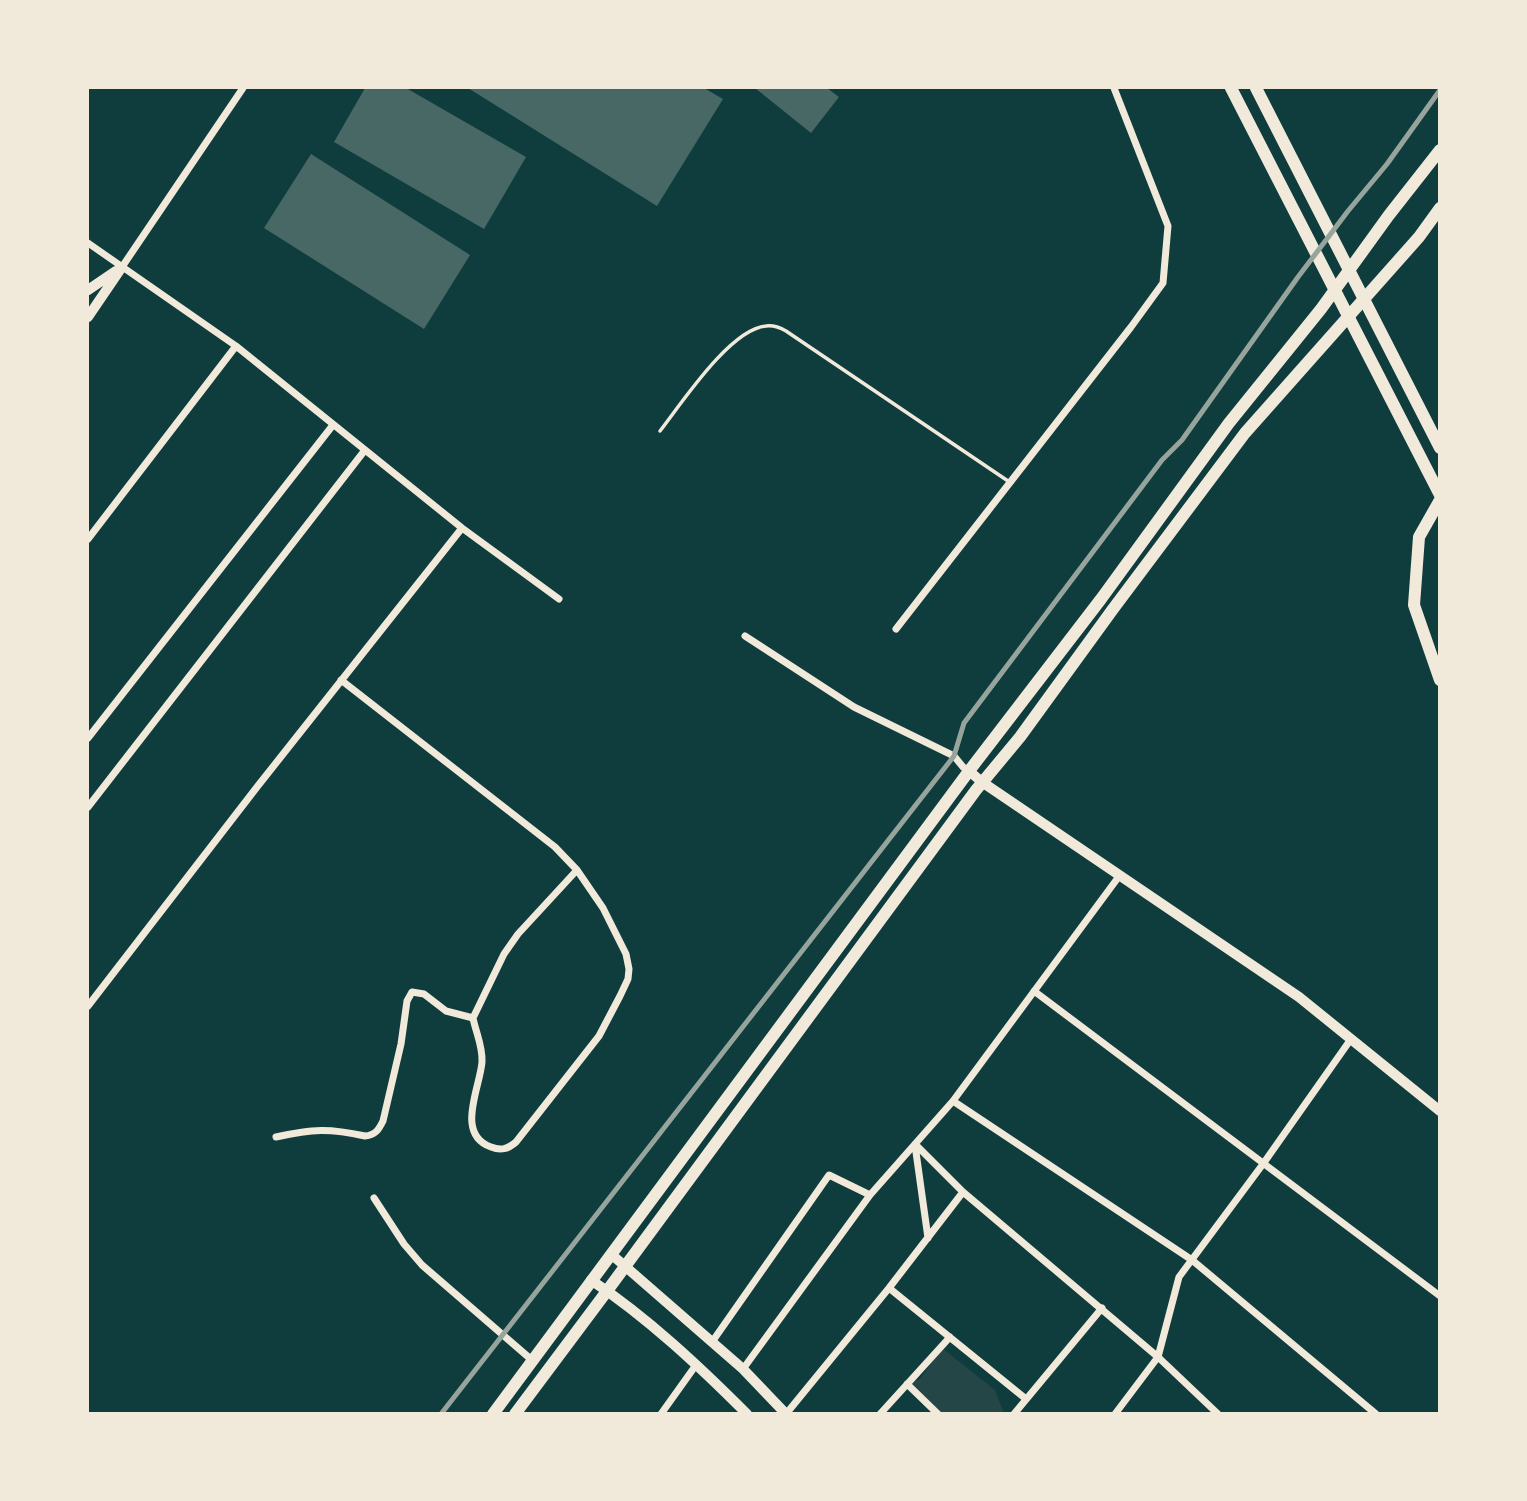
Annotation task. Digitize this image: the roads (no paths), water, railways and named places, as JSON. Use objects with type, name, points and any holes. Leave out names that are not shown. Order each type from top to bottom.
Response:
[{"type":"main road","points":[[1231,88],[1440,498],[1419,537],[1413,605],[1440,680]]},
{"type":"main road","points":[[1256,88],[1440,448]]},
{"type":"main road","points":[[493,1413],[969,771],[1101,599],[1228,423],[1321,309],[1440,150]]},
{"type":"main road","points":[[515,1413],[982,782],[1020,737],[1245,433],[1419,237],[1440,208]]},
{"type":"street","points":[[88,317],[243,88]]},
{"type":"street","points":[[896,629],[1163,283],[1168,226],[1114,88]]},
{"type":"street","points":[[88,243],[236,345],[462,528],[559,599]]},
{"type":"street","points":[[88,290],[122,267]]},
{"type":"street","points":[[88,539],[236,345]]},
{"type":"street","points":[[88,738],[333,425]]},
{"type":"street","points":[[88,807],[365,450]]},
{"type":"street","points":[[88,1006],[462,528]]},
{"type":"street","points":[[745,636],[854,707],[954,756],[982,782],[1298,997],[1440,1111]]},
{"type":"street","points":[[341,680],[555,847],[577,870],[603,908],[626,954],[628,979],[599,1036],[516,1142],[501,1150],[490,1147],[480,1140],[473,1128],[471,1111],[482,1060],[481,1045],[473,1018],[504,954],[518,934],[577,870]]},
{"type":"street","points":[[743,1369],[870,1195],[953,1101],[1120,875]]},
{"type":"street","points":[[1034,991],[1440,1296]]},
{"type":"street","points":[[276,1137],[324,1129],[372,1136],[379,1130],[401,1044],[407,1001],[412,992],[424,994],[446,1011],[473,1018]]},
{"type":"street","points":[[1115,1413],[1158,1357],[1179,1277],[1351,1039]]},
{"type":"street","points":[[953,1101],[1192,1260],[1376,1413]]},
{"type":"street","points":[[915,1144],[963,1192],[1102,1308],[1218,1413]]},
{"type":"street","points":[[915,1144],[928,1238]]},
{"type":"street","points":[[712,1342],[829,1175],[870,1195]]},
{"type":"street","points":[[611,1254],[743,1369],[786,1413],[889,1288],[963,1192]]},
{"type":"street","points":[[374,1198],[404,1244],[422,1265],[533,1361]]},
{"type":"street","points":[[591,1280],[696,1365],[747,1413]]},
{"type":"street","points":[[889,1288],[1026,1399]]},
{"type":"street","points":[[1014,1413],[1102,1308]]},
{"type":"street","points":[[880,1413],[950,1337]]},
{"type":"street","points":[[662,1413],[696,1365]]},
{"type":"street","points":[[907,1384],[938,1413]]},
{"type":"lane","points":[[660,431],[708,369],[738,338],[764,326],[776,326],[1010,482]]},
{"type":"railway","points":[[441,1414],[954,756],[964,723],[1162,460],[1182,440],[1298,277],[1387,164],[1440,90]]}]
